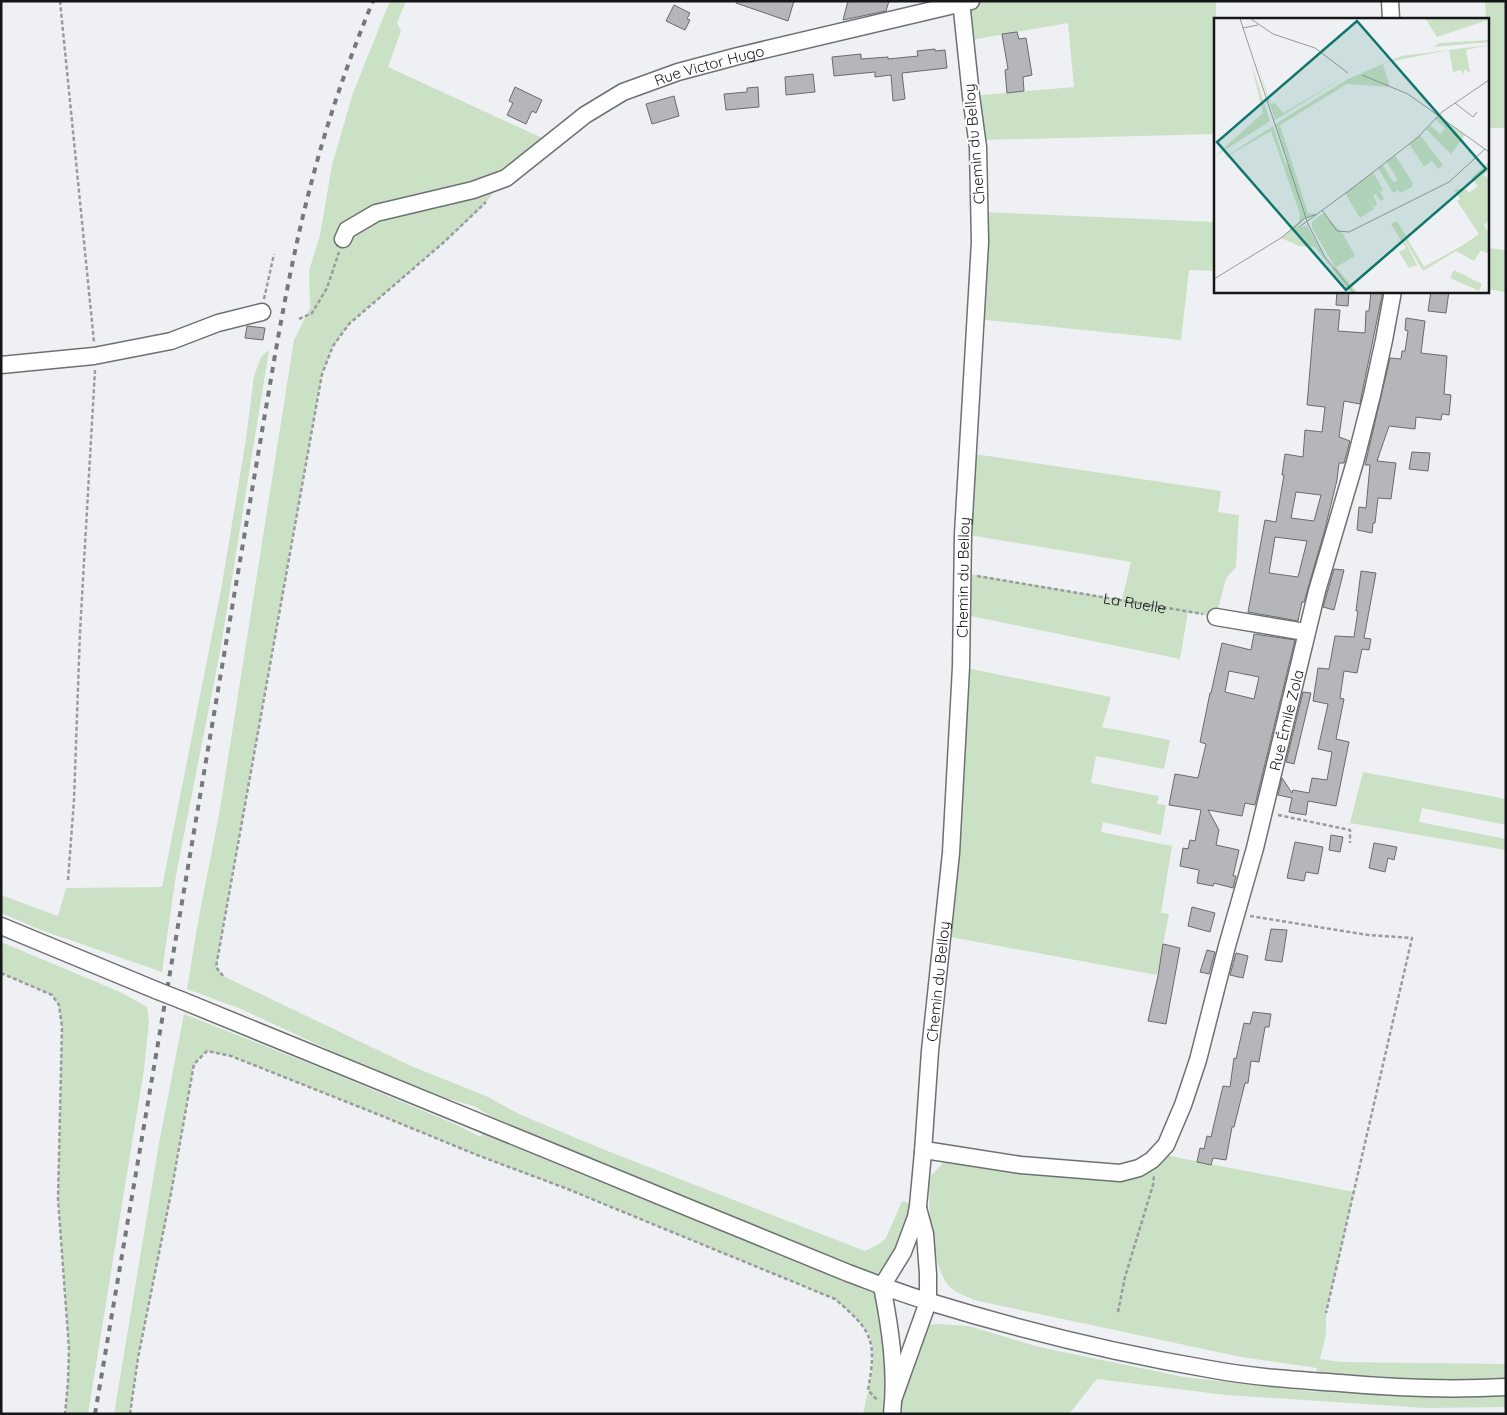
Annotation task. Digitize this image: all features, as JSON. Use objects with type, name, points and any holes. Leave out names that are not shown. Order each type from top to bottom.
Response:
[{"type":"street","points":[[1390,1],[1390,18]]},
{"type":"street","name":"Chemin du Belloy","points":[[918,1206],[930,1051],[951,853],[961,667],[963,534],[980,242],[980,203],[976,140],[964,2]]},
{"type":"street","name":"Rue Victor Hugo","points":[[343,239],[347,230],[376,213],[473,190],[506,178],[585,115],[623,92],[678,72],[738,56],[964,2]]},
{"type":"street","name":"Rue Émile Zola","points":[[1152,1160],[1166,1145],[1183,1105],[1198,1060],[1264,813],[1306,634],[1372,396],[1393,292]]},
{"type":"street","points":[[1,365],[94,356],[171,341],[218,323],[262,312]]},
{"type":"street","points":[[1216,617],[1299,631],[1306,634]]},
{"type":"street","points":[[1,926],[882,1286],[928,1302],[1021,1329],[1210,1370],[1390,1387],[1464,1389],[1506,1387]]},
{"type":"street","points":[[923,1152],[931,1151],[1021,1165],[1120,1173],[1139,1168],[1152,1160]]},
{"type":"street","points":[[892,1414],[894,1396],[890,1331],[882,1286],[903,1252],[916,1217],[918,1206]]},
{"type":"street","points":[[894,1396],[928,1302],[928,1274],[924,1234],[918,1206]]},
{"type":"path","points":[[60,1],[92,315],[94,356],[94,388],[80,632],[74,800],[68,880]]},
{"type":"path","points":[[223,976],[216,967],[322,374],[333,346],[349,324],[443,243],[479,210],[490,197]]},
{"type":"path","points":[[299,319],[312,313],[327,288],[343,239]]},
{"type":"path","points":[[262,312],[274,254]]},
{"type":"path","name":"La Ruelle","points":[[963,573],[1216,617]]},
{"type":"path","points":[[1294,818],[1350,830],[1350,843]]},
{"type":"path","points":[[1237,914],[1368,935],[1412,938],[1326,1313]]},
{"type":"path","points":[[1,973],[52,995],[59,1005],[62,1027],[58,1198],[69,1349],[65,1414]]},
{"type":"path","points":[[130,1414],[138,1358],[171,1193],[194,1064],[207,1051],[231,1056],[477,1155],[565,1188],[835,1299],[867,1331],[873,1362],[868,1390],[878,1402]]},
{"type":"path","points":[[1118,1312],[1125,1277],[1153,1185],[1154,1170],[1152,1160]]},
{"type":"green space","points":[[390,1],[406,1],[397,23],[401,31],[388,67],[551,142],[506,178],[479,210],[349,324],[333,346],[322,374],[216,967],[223,976],[411,1066],[486,1096],[521,1115],[600,1148],[865,1251],[886,1238],[902,1201],[918,1206],[882,1286],[894,1395],[919,1326],[938,1324],[969,1326],[1039,1347],[1184,1377],[1315,1392],[1314,1381],[1317,1368],[1241,1357],[974,1300],[952,1289],[943,1278],[938,1265],[932,1235],[929,1178],[943,1163],[959,1155],[1120,1173],[1165,1155],[1354,1192],[1326,1313],[1326,1335],[1320,1359],[1341,1362],[1506,1364],[1506,1407],[1425,1408],[1226,1395],[1097,1379],[1069,1414],[863,1414],[872,1371],[873,1348],[866,1329],[835,1299],[565,1188],[477,1155],[231,1056],[207,1051],[194,1064],[171,1193],[138,1358],[130,1414],[114,1414],[159,1143],[184,1014],[328,1071],[457,1125],[481,1137],[487,1114],[474,1106],[416,1090],[241,1009],[187,989],[220,809],[294,340],[310,308],[309,271],[320,235],[332,165],[353,93]]},
{"type":"green space","points":[[971,1],[1216,1],[1216,18],[1214,18],[1214,134],[983,140],[971,96],[1074,87],[1068,23],[965,41]]},
{"type":"green space","points":[[1485,1],[1506,1],[1506,128],[1490,128],[1490,18],[1486,18]]},
{"type":"green space","points":[[980,212],[1214,222],[1214,271],[1189,270],[1181,340],[976,319]]},
{"type":"green space","points":[[1490,248],[1506,250],[1506,292],[1490,289]]},
{"type":"green space","points":[[269,350],[220,652],[176,875],[162,972],[41,930],[1,913],[1,895],[58,916],[66,888],[162,887],[221,590],[246,439],[254,376],[261,357]]},
{"type":"green space","points":[[968,453],[1221,491],[1218,512],[1239,515],[1236,567],[1226,578],[1216,617],[1188,612],[1180,659],[961,614],[963,573],[1122,600],[1131,562],[963,534]]},
{"type":"green space","points":[[961,667],[1111,697],[1102,727],[1170,740],[1164,769],[1096,756],[1091,783],[1159,796],[1157,804],[1166,805],[1161,835],[1103,822],[1101,832],[1172,846],[1161,913],[1169,914],[1157,975],[950,937]]},
{"type":"green space","points":[[1363,772],[1506,799],[1506,825],[1422,808],[1419,822],[1506,839],[1506,850],[1350,823]]},
{"type":"green space","points":[[1,942],[120,992],[147,1007],[149,1022],[144,1069],[88,1414],[65,1414],[69,1349],[58,1199],[62,1027],[59,1005],[52,995],[1,973]]},
{"type":"building","points":[[736,1],[794,1],[788,21],[736,3]]},
{"type":"building","points":[[848,1],[889,1],[886,11],[843,20]]},
{"type":"building","points":[[674,5],[690,13],[687,19],[690,20],[685,30],[666,21]]},
{"type":"building","points":[[1017,32],[1019,39],[1026,38],[1032,75],[1023,77],[1024,91],[1007,93],[1005,70],[1008,69],[1002,34]]},
{"type":"building","points":[[935,49],[935,51],[945,50],[947,68],[902,73],[905,99],[893,101],[891,75],[875,77],[875,72],[834,76],[832,57],[861,54],[861,59],[888,57],[888,59],[918,56],[917,51]]},
{"type":"building","points":[[813,74],[815,92],[786,95],[785,77]]},
{"type":"building","points":[[515,87],[542,100],[536,113],[532,111],[526,124],[507,115],[513,103],[509,101]]},
{"type":"building","points":[[758,87],[759,107],[726,110],[724,94],[747,92],[747,88]]},
{"type":"building","points":[[674,96],[679,116],[652,124],[646,104]]},
{"type":"building","points":[[1337,292],[1349,292],[1348,306],[1336,305]]},
{"type":"building","points":[[1371,292],[1383,292],[1360,404],[1344,401],[1339,437],[1350,441],[1344,463],[1339,463],[1337,480],[1325,529],[1304,602],[1302,602],[1298,621],[1248,612],[1265,520],[1276,522],[1284,475],[1282,475],[1285,454],[1303,457],[1305,430],[1322,432],[1325,407],[1307,405],[1315,309],[1340,310],[1338,331],[1365,333],[1366,311],[1369,311]],"holes":[[[1296,492],[1321,495],[1314,521],[1291,518]],[[1275,537],[1307,541],[1298,577],[1269,573]]]},
{"type":"building","points":[[1431,292],[1449,292],[1446,313],[1428,311]]},
{"type":"building","points":[[1406,318],[1425,321],[1421,353],[1447,356],[1444,394],[1451,395],[1449,415],[1442,414],[1441,420],[1416,417],[1415,429],[1389,426],[1377,461],[1396,463],[1391,499],[1378,498],[1372,533],[1357,530],[1359,507],[1366,508],[1370,465],[1365,465],[1390,358],[1401,359],[1402,351],[1405,351],[1408,331],[1405,330]]},
{"type":"building","points":[[247,326],[265,328],[263,340],[245,338]]},
{"type":"building","points":[[1412,452],[1430,453],[1428,471],[1409,469]]},
{"type":"building","points":[[1334,569],[1344,570],[1334,610],[1323,607]]},
{"type":"building","points":[[1361,571],[1376,573],[1364,638],[1371,639],[1369,650],[1362,649],[1357,673],[1344,671],[1340,698],[1344,699],[1336,739],[1349,742],[1336,806],[1308,801],[1306,815],[1289,812],[1292,798],[1278,795],[1282,778],[1292,793],[1293,790],[1309,793],[1312,778],[1327,780],[1332,752],[1318,749],[1328,704],[1313,701],[1318,668],[1329,669],[1335,636],[1354,637]]},
{"type":"building","points":[[1254,634],[1295,640],[1255,805],[1245,803],[1242,816],[1208,810],[1219,830],[1216,845],[1239,850],[1233,876],[1236,876],[1233,888],[1214,883],[1213,886],[1197,883],[1199,870],[1180,866],[1183,848],[1188,849],[1190,840],[1195,841],[1201,810],[1169,805],[1175,774],[1198,778],[1206,744],[1200,742],[1222,643],[1251,650]],"holes":[[[1229,671],[1259,677],[1254,699],[1225,692]]]},
{"type":"building","points":[[1303,692],[1311,693],[1294,764],[1286,762]]},
{"type":"building","points":[[1331,835],[1343,837],[1340,852],[1329,850]]},
{"type":"building","points":[[1295,842],[1323,847],[1318,874],[1306,872],[1304,881],[1287,878]]},
{"type":"building","points":[[1374,843],[1397,847],[1394,860],[1388,858],[1385,872],[1369,868]]},
{"type":"building","points":[[1192,907],[1215,913],[1210,932],[1188,926]]},
{"type":"building","points":[[1271,929],[1287,930],[1282,962],[1265,960]]},
{"type":"building","points":[[1163,944],[1180,948],[1166,1024],[1148,1021]]},
{"type":"building","points":[[1207,950],[1215,952],[1209,974],[1200,972]]},
{"type":"building","points":[[1236,953],[1248,956],[1243,978],[1230,975]]},
{"type":"building","points":[[1253,1012],[1271,1014],[1269,1027],[1265,1027],[1259,1062],[1251,1061],[1248,1083],[1245,1083],[1234,1127],[1232,1127],[1226,1160],[1213,1158],[1211,1165],[1197,1162],[1200,1148],[1204,1149],[1207,1136],[1211,1137],[1223,1086],[1230,1087],[1234,1058],[1236,1059],[1244,1023],[1250,1024]]},
{"type":"railway","points":[[95,1414],[287,291],[317,161],[355,46],[373,1]]}]
